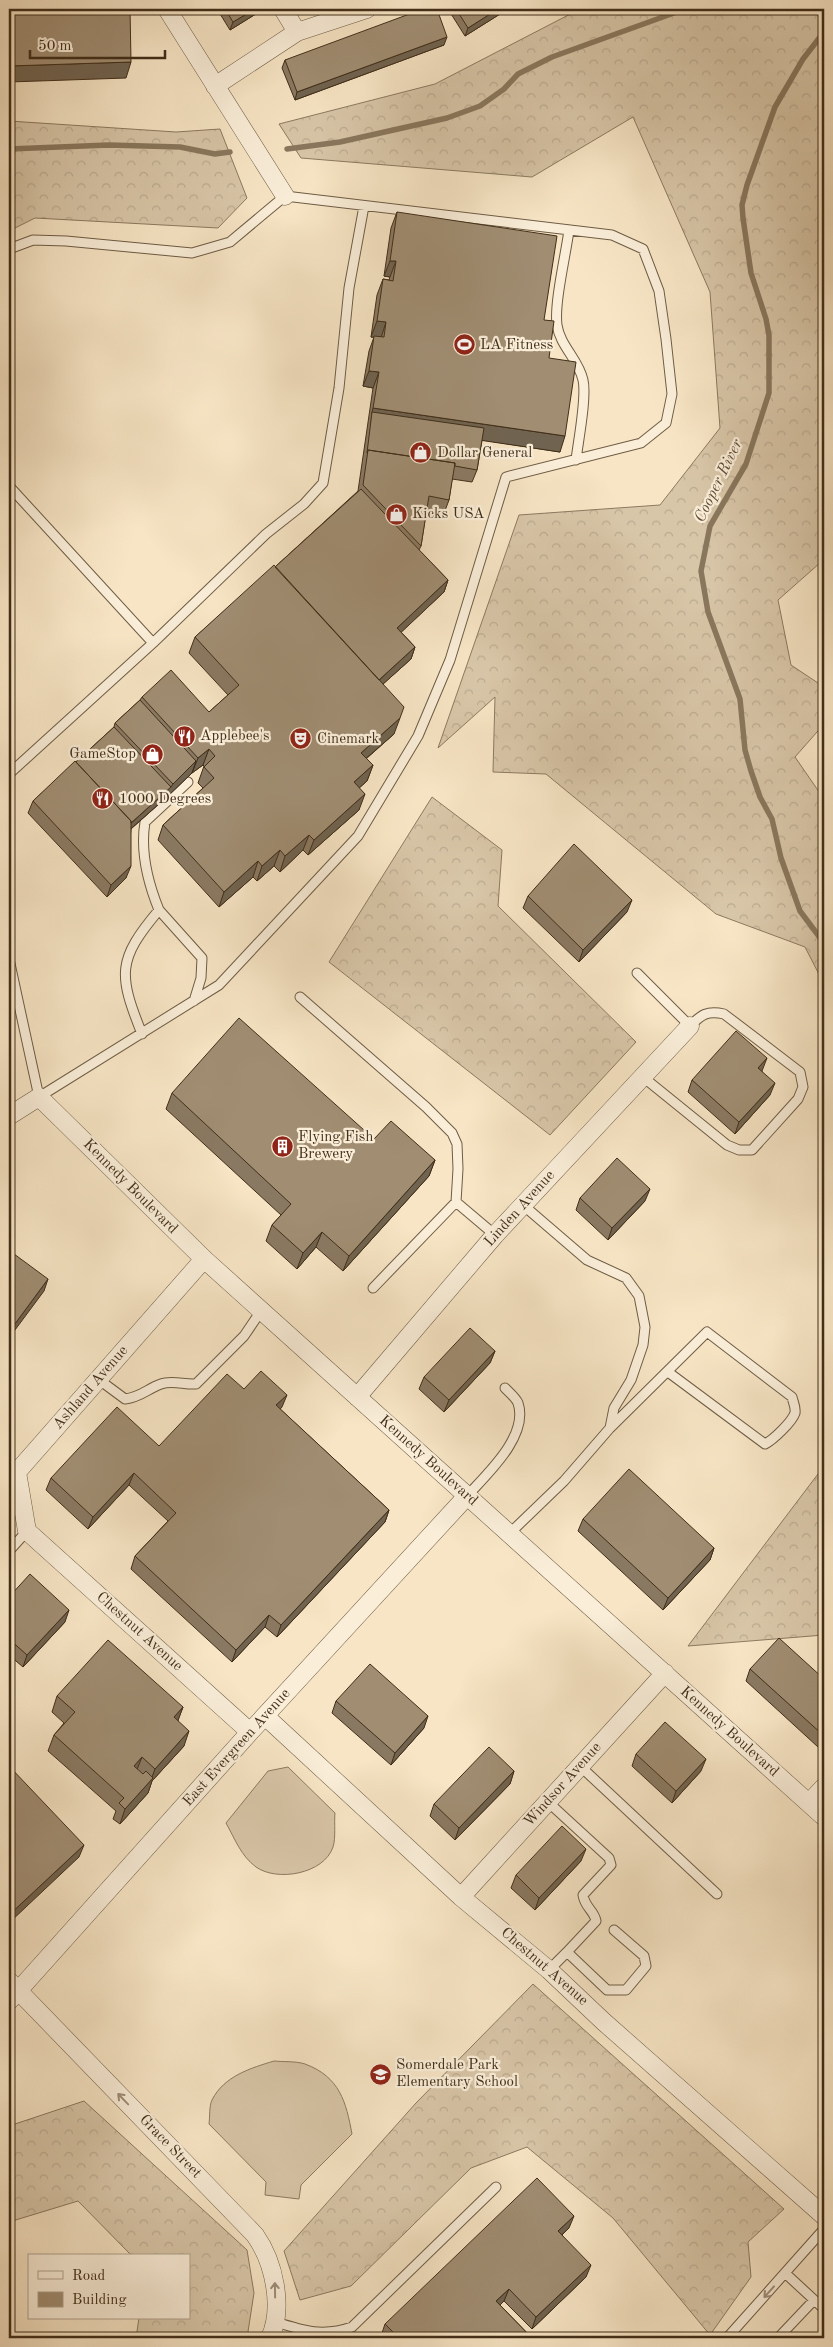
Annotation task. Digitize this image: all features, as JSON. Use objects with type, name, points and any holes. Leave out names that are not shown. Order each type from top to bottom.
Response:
[{"type":"street","points":[[166,9],[285,196]]},
{"type":"street","points":[[283,9],[297,32]]},
{"type":"street","points":[[215,86],[297,32],[367,9]]},
{"type":"street","name":"Linden Avenue","points":[[357,1397],[495,1235],[690,1026]]},
{"type":"street","points":[[9,1116],[39,1097]]},
{"type":"street","name":"Kennedy Boulevard","points":[[39,1097],[204,1259],[824,1817]]},
{"type":"street","name":"Ashland Avenue","points":[[28,1531],[17,1472],[204,1259]]},
{"type":"street","name":"East Evergreen Avenue","points":[[12,1991],[467,1496]]},
{"type":"street","name":"Chestnut Avenue","points":[[28,1531],[250,1732]]},
{"type":"street","name":"Windsor Avenue","points":[[461,1897],[664,1673]]},
{"type":"street","name":"Chestnut Avenue","points":[[265,1716],[461,1897],[550,1970],[604,2022],[824,2216]]},
{"type":"street","points":[[809,1803],[824,1787]]},
{"type":"street","name":"Grace Street","points":[[12,1991],[255,2235],[266,2251],[275,2281],[273,2330]]},
{"type":"lane","points":[[9,249],[34,240],[192,253],[230,242],[285,196],[612,235],[643,249],[659,291],[672,394],[666,424],[641,443],[506,477],[450,660],[418,736],[358,836],[219,985],[39,1097],[9,960]]},
{"type":"lane","points":[[9,774],[153,643],[266,534],[304,504],[323,483],[339,388],[354,259],[364,206]]},
{"type":"lane","points":[[570,230],[557,309],[557,325],[562,341],[579,368],[584,381],[576,460]]},
{"type":"lane","points":[[9,486],[153,643]]},
{"type":"lane","points":[[188,782],[145,822],[144,844],[149,886],[159,910],[202,958],[201,978],[194,1001]]},
{"type":"lane","points":[[142,1034],[129,1003],[124,973],[129,953],[142,931],[159,910]]},
{"type":"lane","points":[[638,972],[690,1026],[703,1014],[713,1012],[724,1014],[800,1072],[803,1087],[798,1099],[752,1150],[739,1150],[727,1146],[643,1076]]},
{"type":"lane","points":[[300,997],[426,1107],[452,1133],[457,1144],[456,1202],[373,1288]]},
{"type":"lane","points":[[456,1202],[495,1235]]},
{"type":"lane","points":[[523,1205],[587,1260],[626,1278],[639,1296],[645,1327],[643,1344],[631,1380],[614,1408],[610,1428]]},
{"type":"lane","points":[[98,1379],[125,1399],[137,1397],[161,1384],[171,1382],[196,1384],[244,1336],[262,1311]]},
{"type":"lane","points":[[509,1534],[564,1481],[610,1428],[707,1332],[792,1397],[795,1414],[772,1441],[764,1444],[668,1372]]},
{"type":"lane","points":[[467,1496],[507,1451],[519,1424],[518,1402],[506,1388]]},
{"type":"lane","points":[[9,1551],[28,1531]]},
{"type":"lane","points":[[580,1766],[717,1894]]},
{"type":"lane","points":[[548,1802],[609,1858],[611,1864],[584,1895],[584,1904],[595,1916],[596,1921],[550,1970]]},
{"type":"lane","points":[[567,1952],[607,1990],[626,1990],[646,1966],[644,1956],[614,1930]]},
{"type":"lane","points":[[273,2330],[298,2329],[322,2334],[352,2327],[496,2187]]},
{"type":"lane","points":[[727,2338],[824,2230]]},
{"type":"lane","points":[[785,2273],[824,2309]]},
{"type":"lane","points":[[778,2338],[814,2300]]},
{"type":"green space","points":[[580,9],[824,9],[824,541],[821,562],[778,600],[791,665],[824,687],[824,724],[795,757],[824,799],[824,984],[805,947],[716,914],[546,774],[493,772],[495,697],[438,748],[519,515],[660,505],[720,428],[710,292],[633,117],[532,177],[301,158],[279,124],[435,84]]},
{"type":"green space","points":[[9,121],[176,132],[220,129],[247,198],[218,228],[35,218],[9,231]]},
{"type":"green space","points":[[432,797],[502,850],[498,906],[636,1042],[550,1135],[329,962]]},
{"type":"green space","points":[[824,1466],[824,1635],[688,1646]]},
{"type":"green space","points":[[288,1767],[335,1813],[334,1839],[333,1847],[328,1856],[320,1864],[299,1873],[276,1874],[265,1872],[246,1858],[226,1823],[268,1771]]},
{"type":"green space","points":[[533,1984],[784,2209],[748,2242],[751,2277],[710,2335],[613,2218],[527,2147],[471,2168],[351,2286],[300,2300],[284,2251],[416,2103]]},
{"type":"green space","points":[[274,2061],[305,2064],[317,2069],[334,2083],[344,2101],[352,2134],[301,2185],[299,2199],[265,2195],[266,2182],[209,2124],[211,2102],[224,2085],[247,2070]]},
{"type":"green space","points":[[84,2101],[247,2250],[254,2293],[247,2338],[136,2338],[139,2320],[190,2320],[190,2254],[130,2254],[78,2201],[9,2222],[9,2126]]},
{"type":"building","points":[[9,9],[130,9],[131,62],[9,66]]},
{"type":"building","points":[[225,9],[255,9],[233,22]]},
{"type":"building","points":[[423,9],[437,9],[447,37],[297,92],[285,60]]},
{"type":"building","points":[[456,9],[498,9],[468,28]]},
{"type":"building","name":"LA Fitness","points":[[397,212],[557,236],[544,320],[554,321],[549,358],[576,362],[565,436],[373,408],[379,372],[369,371],[374,336],[384,337],[386,322],[377,321],[383,279],[393,281],[396,261],[390,261]]},
{"type":"building","name":"Dollar General","points":[[372,412],[484,428],[477,470],[455,466],[455,463],[368,450],[367,453]]},
{"type":"building","name":"Kicks USA","points":[[368,450],[455,463],[449,500],[429,496],[421,546],[363,485]]},
{"type":"building","points":[[361,489],[448,580],[397,628],[415,647],[379,680],[275,567]]},
{"type":"building","name":"Cinemark","points":[[274,565],[404,707],[400,718],[361,753],[373,765],[354,782],[365,794],[314,840],[309,835],[285,856],[280,850],[262,866],[258,861],[224,892],[163,825],[214,778],[204,767],[215,756],[209,749],[198,758],[142,697],[171,670],[209,712],[239,685],[195,637]]},
{"type":"building","name":"GameStop","points":[[140,700],[196,761],[173,784],[115,723]]},
{"type":"building","points":[[114,727],[171,787],[131,823],[76,762]]},
{"type":"building","points":[[75,761],[131,821],[131,866],[111,885],[33,801]]},
{"type":"building","points":[[574,844],[632,900],[583,950],[528,896]]},
{"type":"building","name":"Flying Fish Brewery","points":[[239,1018],[374,1139],[391,1121],[435,1160],[349,1256],[322,1232],[303,1253],[272,1225],[291,1204],[172,1093]]},
{"type":"building","points":[[736,1031],[767,1058],[758,1068],[775,1083],[739,1122],[692,1080]]},
{"type":"building","points":[[617,1158],[650,1189],[612,1228],[580,1198]]},
{"type":"building","points":[[9,1252],[48,1279],[9,1332]]},
{"type":"building","points":[[470,1328],[495,1351],[449,1400],[424,1377]]},
{"type":"building","points":[[261,1371],[287,1395],[276,1405],[389,1510],[281,1625],[269,1615],[236,1650],[135,1556],[176,1513],[134,1473],[93,1517],[51,1478],[117,1407],[159,1446],[227,1374],[244,1389]]},
{"type":"building","points":[[629,1469],[714,1548],[668,1598],[583,1519]]},
{"type":"building","points":[[30,1574],[69,1610],[27,1655],[9,1639],[9,1597]]},
{"type":"building","points":[[779,1638],[824,1679],[823,1735],[750,1669]]},
{"type":"building","points":[[108,1640],[183,1707],[174,1717],[189,1731],[155,1769],[142,1757],[134,1766],[143,1774],[146,1771],[153,1778],[125,1809],[119,1803],[124,1798],[54,1735],[75,1712],[57,1696]]},
{"type":"building","points":[[370,1664],[428,1716],[395,1753],[336,1701]]},
{"type":"building","points":[[665,1722],[706,1759],[676,1791],[636,1754]]},
{"type":"building","points":[[489,1747],[514,1771],[459,1828],[434,1804]]},
{"type":"building","points":[[9,1766],[84,1845],[9,1915]]},
{"type":"building","points":[[562,1826],[586,1849],[539,1898],[516,1875]]},
{"type":"building","points":[[537,2178],[574,2216],[558,2231],[591,2265],[536,2317],[509,2289],[496,2301],[532,2338],[387,2338],[393,2332],[385,2324]]},
{"type":"waterway","points":[[287,149],[340,142],[447,118],[480,106],[504,89],[518,74],[552,57],[685,9]]},
{"type":"waterway","name":"Cooper River","points":[[824,32],[803,59],[775,107],[747,185],[742,205],[751,273],[766,319],[769,335],[769,393],[746,464],[710,526],[701,571],[708,612],[740,699],[745,750],[751,771],[760,797],[772,819],[781,858],[800,911],[824,943]]},
{"type":"waterway","points":[[9,149],[109,145],[180,147],[215,154],[230,152]]},
{"type":"place","name":"LA Fitness","points":[[464,345]]},
{"type":"place","name":"Dollar General","points":[[421,453]]},
{"type":"place","name":"Kicks USA","points":[[396,514]]},
{"type":"place","name":"Applebee's","points":[[184,736]]},
{"type":"place","name":"Cinemark","points":[[301,739]]},
{"type":"place","name":"GameStop","points":[[152,754]]},
{"type":"place","name":"1000 Degrees","points":[[103,799]]},
{"type":"place","name":"Flying Fish Brewery","points":[[282,1146]]},
{"type":"place","name":"Somerdale Park Elementary School","points":[[380,2074]]}]
